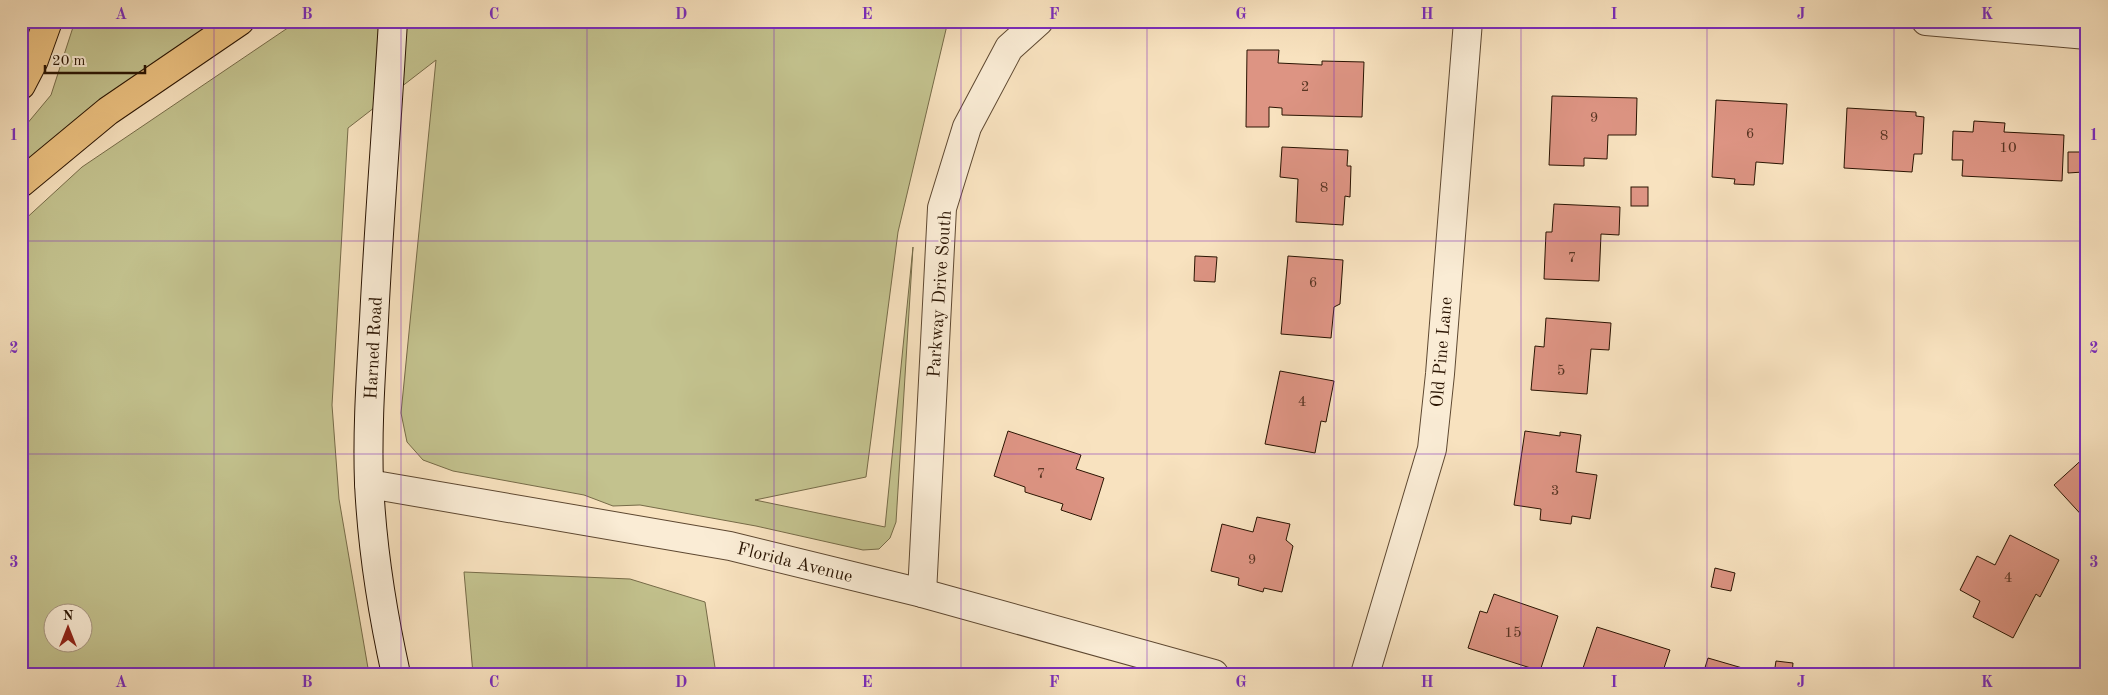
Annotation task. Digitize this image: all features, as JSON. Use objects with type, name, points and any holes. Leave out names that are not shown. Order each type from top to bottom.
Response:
[{"type":"highway","points":[[21,84],[34,60],[48,21]]},
{"type":"highway","points":[[21,183],[108,111],[240,21]]},
{"type":"street","name":"Harned Road","points":[[394,21],[370,405],[369,484],[376,562],[388,639],[396,674]]},
{"type":"street","name":"Parkway Drive South","points":[[922,593],[942,208],[966,127],[1009,48],[1039,21]]},
{"type":"street","name":"Old Pine Lane","points":[[1365,674],[1432,449],[1441,364],[1468,21]]},
{"type":"street","points":[[1926,21],[2087,35]]},
{"type":"street","name":"Florida Avenue","points":[[369,484],[730,546],[922,593],[1214,674]]},
{"type":"shaded area","points":[[75,21],[223,21],[21,168],[21,131],[51,95]]},
{"type":"shaded area","points":[[298,21],[948,21],[898,232],[866,477],[755,500],[885,527],[913,247],[896,522],[890,538],[879,549],[863,550],[756,526],[640,505],[613,506],[584,495],[453,471],[423,460],[407,442],[401,413],[436,60],[348,128],[332,405],[339,499],[369,674],[21,674],[21,223],[82,167]]},
{"type":"shaded area","points":[[464,572],[630,579],[705,602],[716,674],[473,674]]},
{"type":"building","points":[[1247,50],[1279,50],[1278,63],[1322,65],[1322,61],[1364,62],[1362,117],[1282,115],[1282,108],[1269,107],[1269,127],[1246,127]]},
{"type":"building","points":[[1552,96],[1637,98],[1636,135],[1608,135],[1607,159],[1584,158],[1584,166],[1549,165]]},
{"type":"building","points":[[1716,100],[1787,104],[1783,164],[1756,162],[1754,185],[1734,184],[1735,179],[1712,177]]},
{"type":"building","points":[[1847,108],[1916,112],[1916,116],[1924,117],[1922,154],[1914,154],[1912,172],[1844,168]]},
{"type":"building","points":[[1974,121],[2005,123],[2004,132],[2064,135],[2062,181],[1962,176],[1963,160],[1952,160],[1953,131],[1973,132]]},
{"type":"building","points":[[1282,147],[1348,150],[1347,166],[1351,166],[1350,197],[1345,196],[1343,225],[1296,222],[1298,179],[1280,177]]},
{"type":"building","points":[[2068,152],[2082,152],[2083,172],[2068,173]]},
{"type":"building","points":[[1631,187],[1648,187],[1648,206],[1631,206]]},
{"type":"building","points":[[1554,204],[1620,207],[1619,235],[1601,234],[1599,281],[1544,279],[1546,232],[1552,232]]},
{"type":"building","points":[[1195,256],[1217,257],[1215,282],[1194,281]]},
{"type":"building","points":[[1288,256],[1343,260],[1340,304],[1334,307],[1331,338],[1281,334]]},
{"type":"building","points":[[1546,318],[1611,323],[1609,350],[1591,349],[1587,394],[1531,390],[1535,346],[1544,347]]},
{"type":"building","points":[[1280,371],[1334,381],[1326,422],[1321,421],[1315,453],[1265,444]]},
{"type":"building","points":[[1008,431],[1081,455],[1076,469],[1104,478],[1091,520],[1061,510],[1063,504],[1025,492],[1025,487],[994,476]]},
{"type":"building","points":[[1525,431],[1560,436],[1560,432],[1581,435],[1576,472],[1597,475],[1590,519],[1572,516],[1571,524],[1540,520],[1541,509],[1514,505]]},
{"type":"building","points":[[2087,455],[2087,521],[2054,485]]},
{"type":"building","points":[[1257,517],[1290,524],[1286,540],[1293,546],[1282,592],[1264,588],[1263,592],[1238,585],[1239,578],[1211,571],[1222,524],[1253,532]]},
{"type":"building","points":[[2010,535],[2059,560],[2040,597],[2036,594],[2013,638],[1973,617],[1980,601],[1960,590],[1977,556],[1995,565]]},
{"type":"building","points":[[1715,568],[1735,573],[1731,591],[1711,587]]},
{"type":"building","points":[[1494,594],[1558,616],[1540,671],[1468,648],[1480,611],[1487,613]]},
{"type":"building","points":[[1597,627],[1670,650],[1662,674],[1581,674]]},
{"type":"building","points":[[1708,658],[1763,674],[1703,674]]},
{"type":"building","points":[[1776,661],[1793,663],[1792,674],[1774,674]]}]
